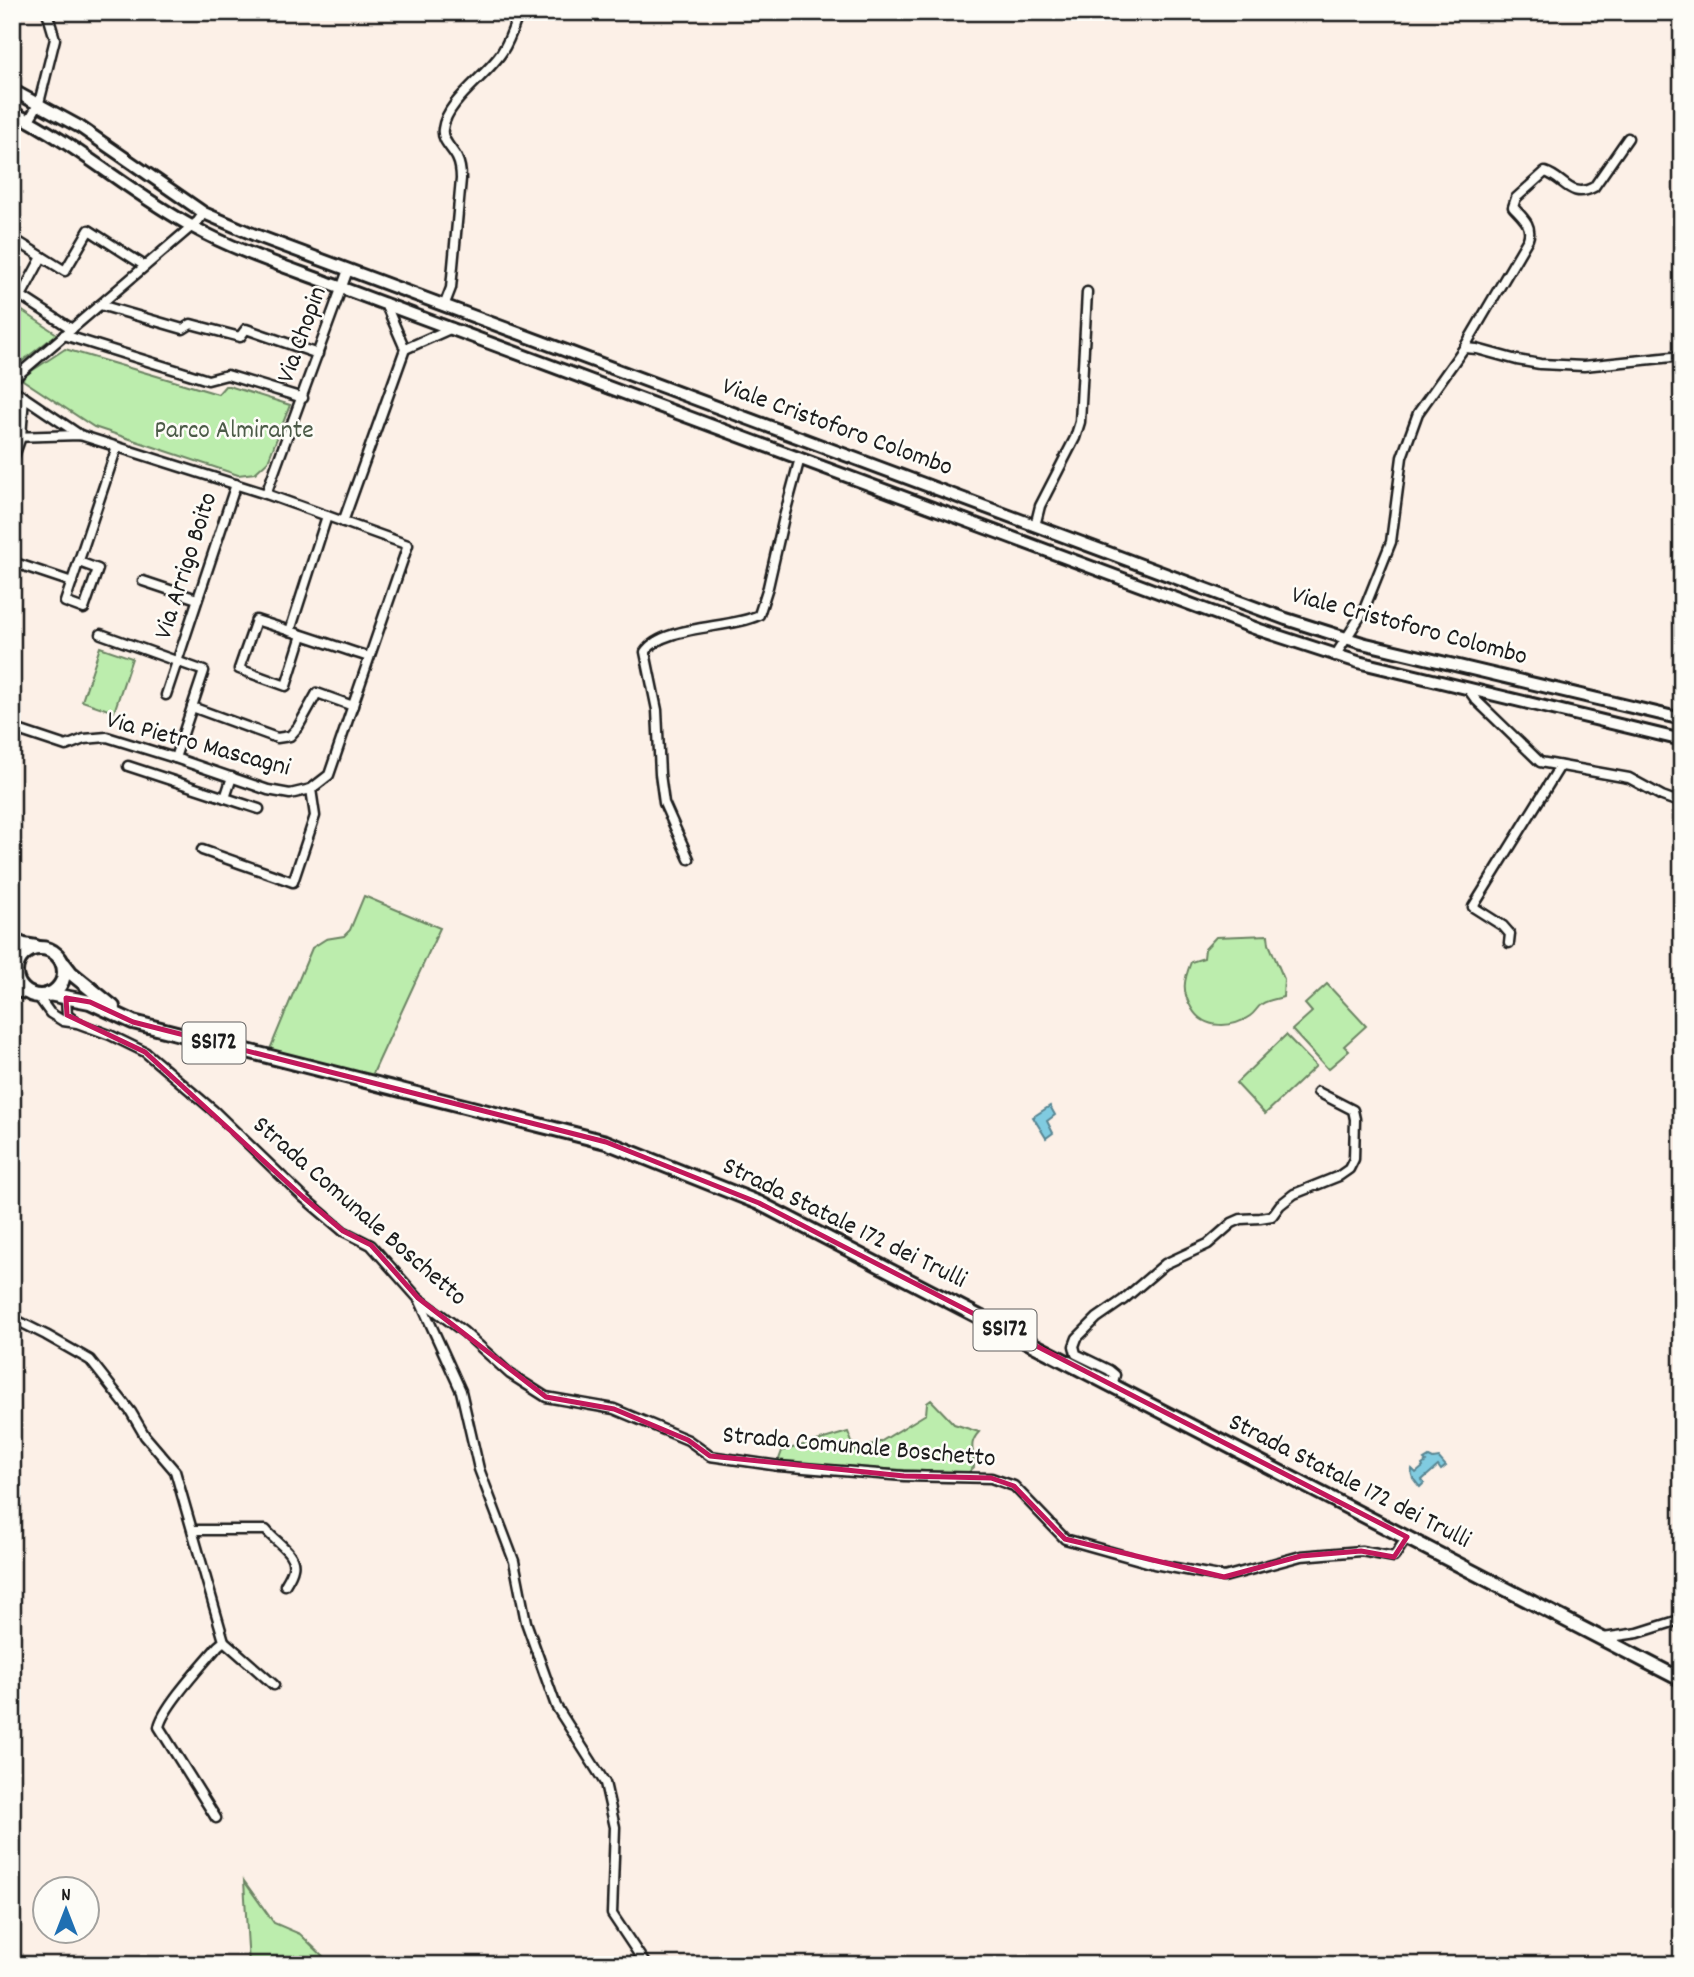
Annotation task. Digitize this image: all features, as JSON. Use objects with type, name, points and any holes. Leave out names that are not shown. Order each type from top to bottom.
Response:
[{"type":"main road","name":"Viale Cristoforo Colombo","points":[[12,90],[80,127],[204,213],[348,270],[1286,619],[1345,638],[1682,719]]},
{"type":"main road","name":"Viale Cristoforo Colombo","points":[[12,112],[69,143],[192,226],[225,243],[342,288],[1260,631],[1335,656],[1682,740]]},
{"type":"main road","points":[[12,940],[53,951],[71,973],[132,1022]]},
{"type":"main road","points":[[36,947],[22,955],[15,966],[20,984],[38,994]]},
{"type":"main road","points":[[63,963],[66,998]]},
{"type":"main road","points":[[12,991],[38,994],[55,991],[63,980]]},
{"type":"main road","name":"Strada Statale 172 dei Trulli","points":[[38,994],[90,1002],[132,1022],[606,1142],[759,1203],[1682,1679]]},
{"type":"street","points":[[29,120],[39,103],[55,38],[47,12]]},
{"type":"street","points":[[444,306],[451,288],[461,179],[460,166],[443,137],[444,122],[461,96],[503,51],[519,12]]},
{"type":"street","points":[[1335,656],[1363,612],[1391,542],[1402,457],[1418,413],[1464,348],[1530,234],[1526,221],[1513,207],[1516,198],[1545,172],[1570,189],[1586,192],[1594,187],[1628,138]]},
{"type":"street","points":[[12,380],[204,213]]},
{"type":"street","points":[[12,238],[65,271],[89,230],[145,266]]},
{"type":"street","points":[[42,257],[21,296],[72,329]]},
{"type":"street","name":"Via Chopin","points":[[266,494],[348,270]]},
{"type":"street","points":[[1035,526],[1040,506],[1075,438],[1080,422],[1087,292]]},
{"type":"street","points":[[343,522],[405,349],[385,303]]},
{"type":"street","points":[[100,305],[183,329],[191,324],[240,337],[246,329],[318,354]]},
{"type":"street","points":[[405,349],[452,328]]},
{"type":"street","points":[[64,335],[208,380],[227,376],[303,398]]},
{"type":"street","points":[[1464,348],[1540,364],[1584,366],[1682,356]]},
{"type":"street","points":[[12,388],[80,435],[266,494],[408,545],[329,775],[311,789]]},
{"type":"street","points":[[12,462],[24,397]]},
{"type":"street","points":[[723,429],[730,412]]},
{"type":"street","points":[[17,437],[80,435]]},
{"type":"street","points":[[79,562],[99,569],[84,609],[65,602],[117,447]]},
{"type":"street","points":[[689,859],[664,803],[657,710],[645,652],[650,645],[683,632],[732,624],[759,615],[800,458]]},
{"type":"street","name":"Via Arrigo Boito","points":[[166,695],[236,484]]},
{"type":"street","points":[[290,631],[327,516]]},
{"type":"street","points":[[12,562],[72,582]]},
{"type":"street","points":[[143,582],[197,599]]},
{"type":"street","points":[[302,635],[286,686],[239,669],[256,620],[290,631],[369,657]]},
{"type":"street","name":"Via Arrigo Boito","points":[[101,634],[204,671],[175,758]]},
{"type":"street","points":[[1468,689],[1540,762],[1629,778],[1673,800],[1682,797]]},
{"type":"street","points":[[192,706],[277,738],[290,736],[317,693],[353,706]]},
{"type":"street","name":"Via Pietro Mascagni","points":[[12,728],[66,746],[84,739],[107,737],[268,790],[290,794],[311,789],[315,816],[293,882],[202,850]]},
{"type":"street","points":[[128,766],[259,809]]},
{"type":"street","points":[[1509,943],[1510,934],[1503,926],[1473,907],[1560,766]]},
{"type":"street","points":[[225,798],[232,777]]},
{"type":"street","name":"Strada Comunale Boschetto","points":[[38,994],[50,1013],[62,1021],[77,1023],[110,1035],[145,1052],[213,1110],[303,1197],[343,1231],[371,1245],[418,1298],[464,1332],[510,1374],[546,1397],[614,1409],[688,1440],[710,1456],[779,1466],[904,1476],[991,1478],[1014,1486],[1065,1539],[1154,1564],[1224,1577],[1301,1556],[1361,1551],[1394,1557],[1407,1537]]},
{"type":"street","points":[[66,998],[67,1015],[77,1023]]},
{"type":"street","points":[[1112,1385],[1115,1375],[1076,1354],[1074,1346],[1077,1338],[1097,1318],[1165,1265],[1208,1244],[1232,1223],[1241,1219],[1272,1216],[1280,1205],[1294,1194],[1339,1176],[1349,1169],[1354,1159],[1353,1111],[1318,1092]]},
{"type":"street","points":[[418,1298],[461,1391],[479,1469],[514,1561],[526,1622],[556,1706],[605,1783],[615,1827],[612,1914],[646,1965]]},
{"type":"street","points":[[12,1318],[90,1360],[131,1412],[145,1436],[175,1471],[224,1641],[274,1685]]},
{"type":"street","points":[[193,1530],[266,1530],[294,1561],[285,1585]]},
{"type":"street","points":[[1604,1638],[1638,1633],[1680,1620]]},
{"type":"street","points":[[216,1818],[159,1727],[160,1719],[224,1641]]},
{"type":"highlighted area","points":[[66,998],[90,1002],[133,1022],[606,1142],[759,1203],[1407,1537],[1394,1557],[1361,1551],[1301,1556],[1224,1577],[1065,1539],[1014,1486],[991,1478],[904,1476],[710,1456],[688,1440],[614,1409],[546,1397],[418,1298],[371,1245],[343,1231],[303,1197],[145,1052],[67,1015]]},
{"type":"green space","points":[[12,304],[57,334],[12,369]]},
{"type":"green space","name":"Parco Almirante","points":[[65,349],[218,394],[225,386],[229,386],[290,405],[268,461],[255,473],[238,475],[94,427],[23,380],[24,376]]},
{"type":"green space","points":[[100,647],[132,658],[114,712],[82,701]]},
{"type":"green space","points":[[364,896],[440,928],[370,1080],[268,1054],[312,948],[326,939],[344,936],[350,930]]},
{"type":"green space","points":[[1268,935],[1269,944],[1284,979],[1283,997],[1260,1005],[1250,1016],[1227,1025],[1211,1024],[1197,1016],[1185,991],[1185,980],[1191,962],[1204,958],[1205,949],[1216,937]]},
{"type":"green space","points":[[1327,984],[1366,1026],[1344,1046],[1349,1051],[1328,1069],[1292,1030],[1312,1012],[1305,1004]]},
{"type":"green space","points":[[1286,1035],[1316,1066],[1265,1114],[1236,1083]]},
{"type":"green space","points":[[931,1400],[954,1424],[979,1432],[972,1445],[974,1467],[968,1473],[778,1462],[782,1451],[848,1432],[855,1450],[880,1442],[926,1414],[927,1403]]},
{"type":"green space","points":[[244,1881],[274,1923],[300,1934],[329,1965],[249,1965]]},
{"type":"water","points":[[1050,1106],[1055,1115],[1047,1121],[1053,1133],[1046,1138],[1033,1117]]},
{"type":"water","points":[[1429,1457],[1439,1458],[1446,1466],[1441,1470],[1438,1466],[1422,1480],[1424,1483],[1420,1487],[1412,1477],[1412,1469],[1416,1473]]}]
